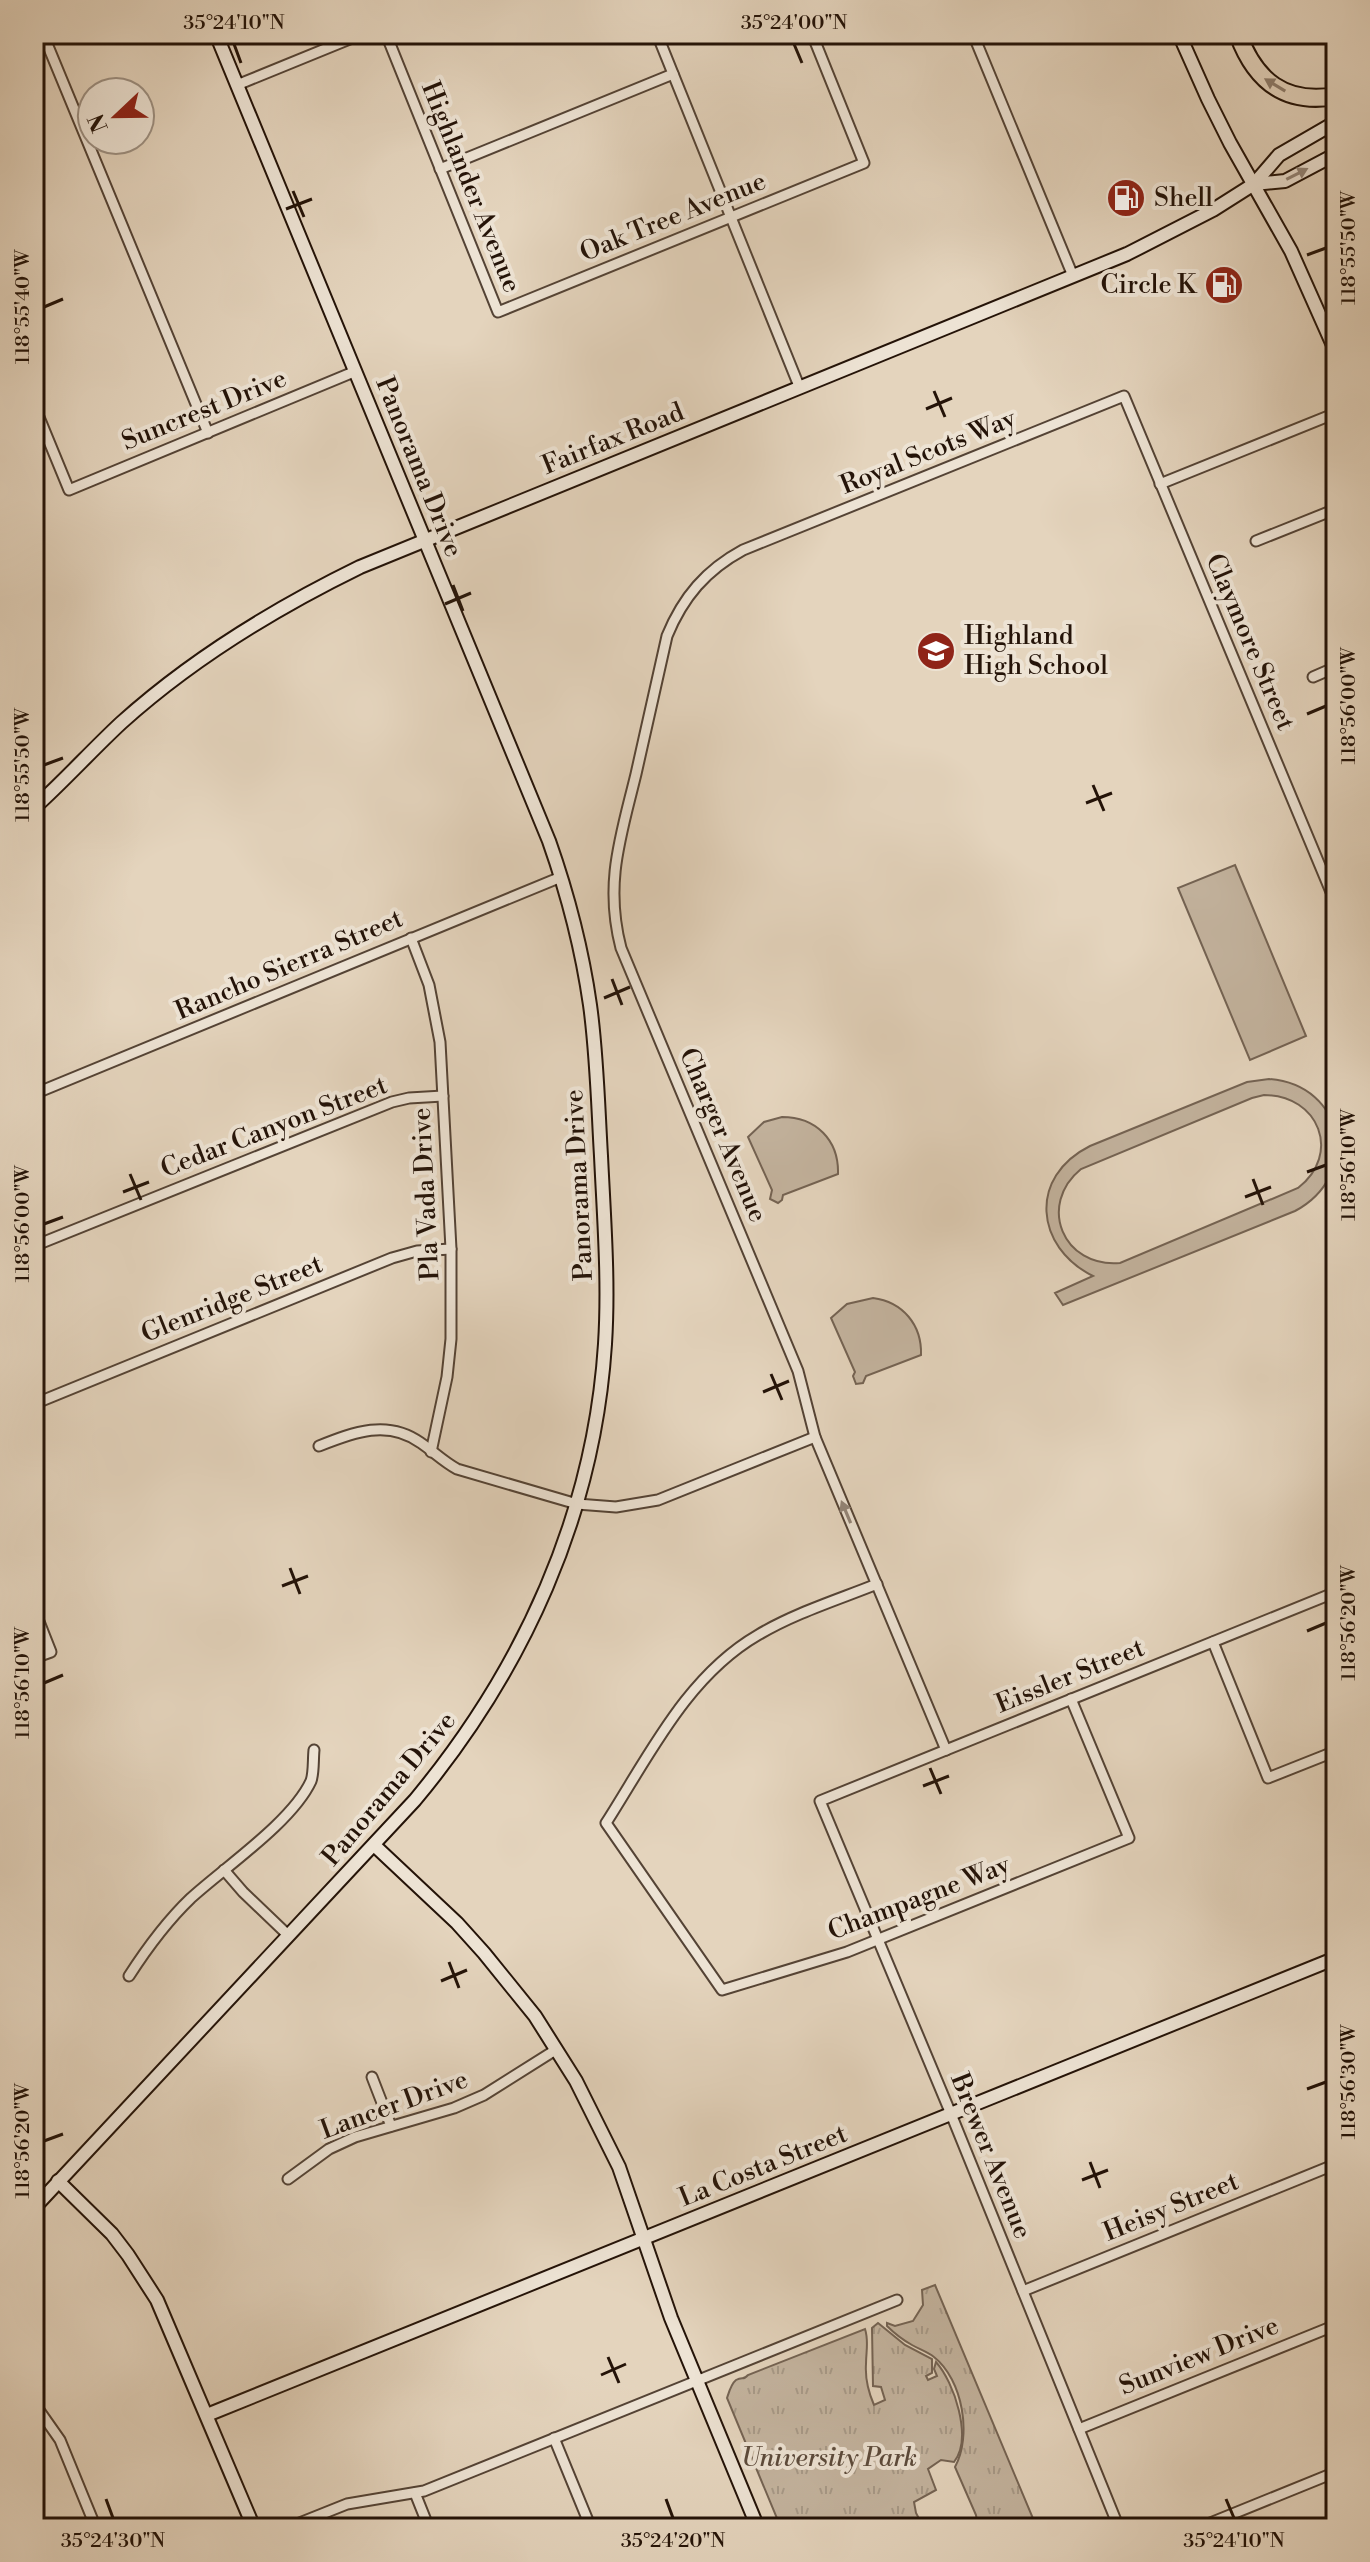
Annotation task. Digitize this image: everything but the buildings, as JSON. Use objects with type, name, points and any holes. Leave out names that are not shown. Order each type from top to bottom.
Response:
[{"type":"highway","points":[[1238,34],[1246,55],[1259,74],[1280,90],[1315,100],[1336,96]]},
{"type":"street","points":[[43,34],[208,433]]},
{"type":"street","name":"Panorama Drive","points":[[34,2208],[374,1845],[441,1769],[480,1715],[508,1669],[550,1584],[577,1504],[601,1386],[606,1256],[595,1046],[584,967],[561,877],[549,841],[216,34]]},
{"type":"street","points":[[237,85],[362,34]]},
{"type":"street","name":"Highlander Avenue","points":[[386,34],[498,312]]},
{"type":"street","points":[[657,34],[799,386]]},
{"type":"street","name":"Oak Tree Avenue","points":[[498,312],[864,163],[812,34]]},
{"type":"street","points":[[973,34],[1073,276]]},
{"type":"street","points":[[1179,34],[1208,99],[1291,251],[1336,352]]},
{"type":"street","points":[[440,169],[673,74]]},
{"type":"street","name":"Fairfax Road","points":[[34,808],[123,722],[197,663],[238,634],[319,587],[799,386],[1073,276],[1170,233],[1254,184],[1279,155],[1336,122]]},
{"type":"street","name":"Fairfax Road","points":[[1254,184],[1285,181],[1336,154]]},
{"type":"street","name":"Suncrest Drive","points":[[35,411],[69,490],[356,371]]},
{"type":"street","name":"Claymore Street","points":[[1124,396],[1336,904]]},
{"type":"street","name":"Royal Scots Way","points":[[748,548],[1124,396]]},
{"type":"street","points":[[1160,484],[1336,413]]},
{"type":"street","points":[[1256,541],[1336,509]]},
{"type":"street","name":"Charger Avenue","points":[[748,548],[711,571],[684,601],[667,636],[615,863],[612,903],[621,948],[798,1371],[815,1437],[946,1750]]},
{"type":"street","points":[[1313,677],[1336,667]]},
{"type":"street","name":"Rancho Sierra Street","points":[[34,1094],[561,877]]},
{"type":"street","name":"Pla Vada Drive","points":[[411,938],[437,1016],[451,1249],[451,1339],[443,1402],[431,1452]]},
{"type":"street","name":"Cedar Canyon Street","points":[[34,1246],[392,1102],[443,1096]]},
{"type":"street","name":"Glenridge Street","points":[[34,1404],[392,1258],[417,1251],[451,1249]]},
{"type":"street","points":[[319,1446],[350,1433],[377,1429],[407,1435],[457,1469],[577,1504],[616,1507],[658,1500],[815,1437]]},
{"type":"street","name":"Champagne Way","points":[[877,1584],[781,1623],[746,1643],[714,1668],[679,1708],[606,1823],[722,1990],[847,1952],[1129,1838],[1071,1699]]},
{"type":"street","name":"Eissler Street","points":[[820,1801],[1336,1592]]},
{"type":"street","points":[[34,1609],[51,1652],[34,1658]]},
{"type":"street","points":[[1213,1642],[1268,1778],[1336,1751]]},
{"type":"street","points":[[129,1976],[167,1923],[262,1837],[296,1801],[312,1779],[314,1750]]},
{"type":"street","name":"Brewer Avenue","points":[[820,1801],[1119,2528]]},
{"type":"street","points":[[374,1845],[457,1923],[511,1984],[557,2049],[602,2128],[645,2238],[671,2318],[758,2528]]},
{"type":"street","points":[[224,1870],[289,1936]]},
{"type":"street","name":"La Costa Street","points":[[207,2415],[1336,1958]]},
{"type":"street","name":"Lancer Drive","points":[[288,2179],[329,2149],[355,2137],[465,2105],[557,2049]]},
{"type":"street","points":[[372,2077],[391,2126]]},
{"type":"street","name":"Heisy Street","points":[[1023,2291],[1336,2164]]},
{"type":"street","points":[[58,2181],[112,2234],[143,2277],[169,2325],[254,2528]]},
{"type":"street","points":[[287,2528],[347,2504],[415,2493],[897,2300]]},
{"type":"street","name":"Sunview Drive","points":[[1079,2429],[1336,2325]]},
{"type":"street","points":[[34,2403],[60,2440],[96,2528]]},
{"type":"street","points":[[554,2438],[591,2528]]},
{"type":"street","points":[[1198,2528],[1336,2472]]},
{"type":"street","points":[[415,2493],[429,2528]]},
{"type":"green space","points":[[1235,865],[1306,1036],[1250,1060],[1178,888]]},
{"type":"green space","points":[[1269,1079],[1295,1085],[1315,1097],[1328,1114],[1336,1134],[1336,1155],[1330,1176],[1316,1196],[1295,1211],[1063,1305],[1055,1293],[1093,1276],[1059,1248],[1050,1230],[1046,1212],[1048,1193],[1056,1175],[1070,1159],[1090,1146],[1247,1082]],"holes":[[[1264,1095],[1283,1098],[1311,1115],[1321,1144],[1319,1159],[1298,1188],[1120,1263],[1100,1262],[1071,1245],[1059,1216],[1061,1200],[1068,1184],[1081,1169],[1252,1098]]]},
{"type":"green space","points":[[782,1117],[805,1121],[823,1133],[834,1151],[838,1174],[783,1195],[778,1203],[770,1199],[772,1190],[748,1137],[764,1122]]},
{"type":"green space","points":[[873,1298],[893,1304],[909,1317],[918,1334],[921,1355],[866,1376],[863,1383],[856,1384],[855,1372],[831,1318],[847,1304]]},
{"type":"green space","name":"University Park","points":[[935,2285],[1037,2528],[978,2528],[976,2515],[955,2467],[963,2440],[963,2425],[962,2409],[952,2380],[934,2357],[905,2341],[887,2326],[887,2323],[895,2326],[913,2321],[923,2305],[922,2290]]},
{"type":"green space","name":"University Park","points":[[878,2323],[905,2345],[932,2359],[932,2373],[926,2376],[928,2380],[937,2376],[934,2369],[936,2362],[949,2383],[959,2410],[962,2439],[959,2452],[954,2462],[941,2460],[928,2469],[936,2490],[914,2502],[924,2528],[781,2528],[727,2398],[731,2386],[738,2379],[865,2329],[867,2379],[874,2405],[885,2400],[881,2387],[873,2386],[872,2328]]},
{"type":"place","name":"Shell","points":[[1126,198]]},
{"type":"place","name":"Circle K","points":[[1224,285]]},
{"type":"place","name":"Highland High School","points":[[936,651]]}]
